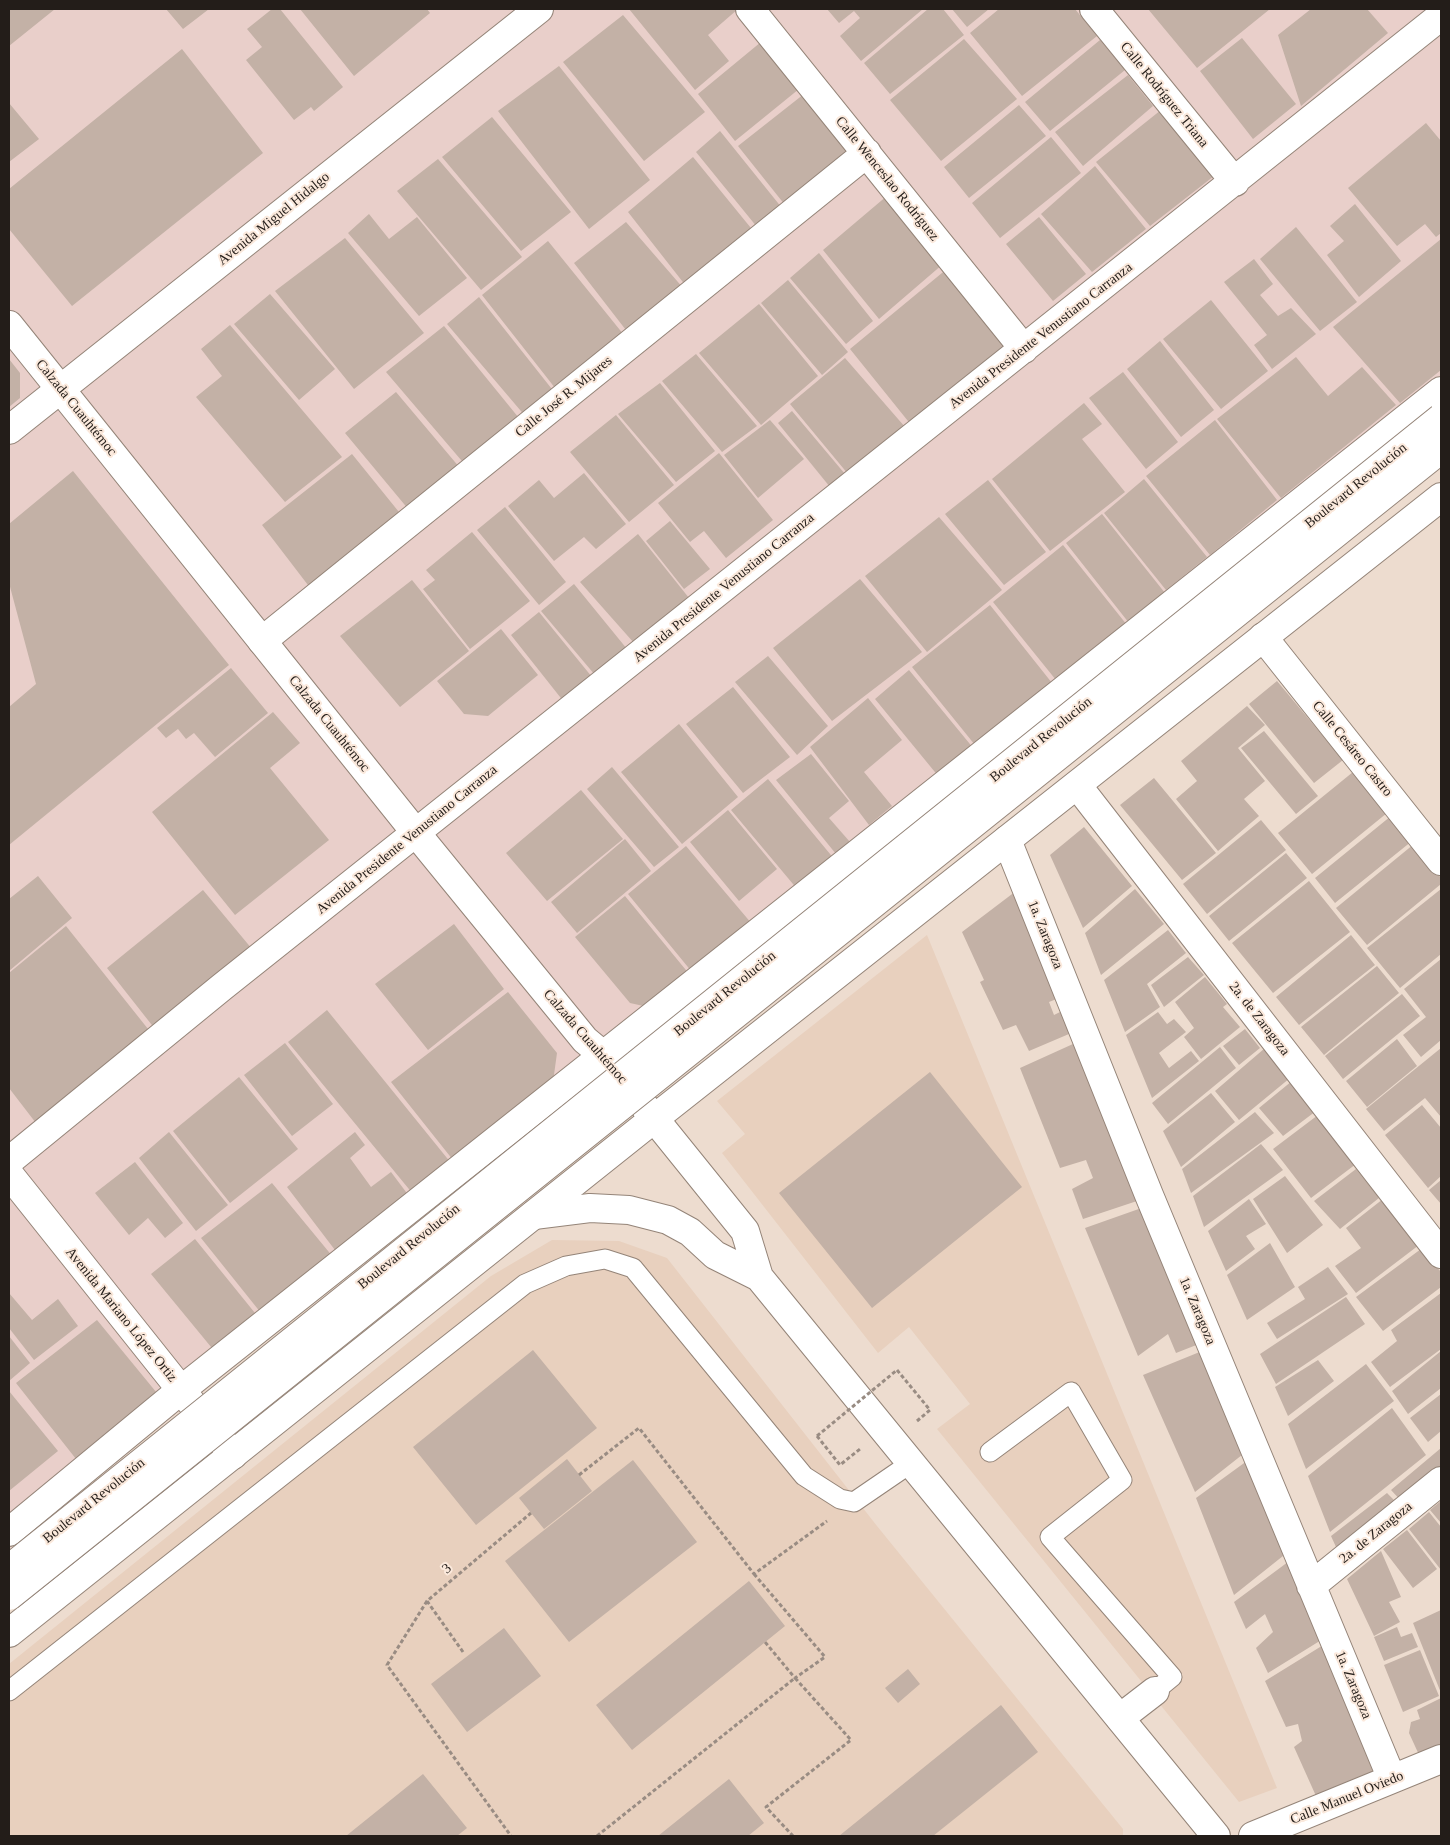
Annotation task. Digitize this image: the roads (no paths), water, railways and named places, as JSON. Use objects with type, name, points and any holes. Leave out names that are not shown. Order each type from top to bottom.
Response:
[{"type":"main road","name":"Avenida Miguel Hidalgo","points":[[9,430],[538,9]]},
{"type":"main road","name":"Calle Wenceslao Rodríguez","points":[[750,9],[1024,349]]},
{"type":"main road","name":"Calle Rodríguez Triana","points":[[1094,9],[1235,182]]},
{"type":"main road","name":"Avenida Presidente Venustiano Carranza","points":[[9,1161],[416,833],[1441,16]]},
{"type":"main road","name":"Calle José R. Mijares","points":[[262,641],[867,153]]},
{"type":"main road","name":"Calzada Cuauhtémoc","points":[[9,325],[416,833],[585,1040],[603,1055],[745,1231],[759,1277]]},
{"type":"main road","points":[[9,1532],[181,1390],[1441,391]]},
{"type":"main road","name":"Boulevard Revolución","points":[[9,1569],[1441,418]]},
{"type":"main road","name":"Boulevard Revolución","points":[[9,1596],[1441,449]]},
{"type":"main road","points":[[9,1633],[655,1118],[1441,497]]},
{"type":"main road","name":"Calle Cesáreo Castro","points":[[1263,638],[1441,860]]},
{"type":"main road","name":"2a. de Zaragoza","points":[[1077,785],[1441,1254]]},
{"type":"main road","name":"1a. Zaragoza","points":[[1007,840],[1146,1186],[1392,1779]]},
{"type":"main road","points":[[825,879],[820,890],[825,904],[834,918],[846,930],[877,944]]},
{"type":"main road","name":"Avenida Mariano López Ortiz","points":[[9,1174],[233,1455]]},
{"type":"main road","points":[[534,1215],[590,1208],[628,1210],[668,1220],[690,1232],[715,1256],[759,1277],[1216,1836]]},
{"type":"main road","name":"2a. de Zaragoza","points":[[1312,1586],[1441,1481]]},
{"type":"main road","points":[[1120,1718],[1155,1691]]},
{"type":"main road","name":"Calle Manuel Oviedo","points":[[1253,1836],[1441,1759]]},
{"type":"lane","points":[[9,1691],[525,1284],[566,1266],[604,1259],[633,1268],[804,1476],[840,1498],[854,1502],[911,1463]]},
{"type":"lane","points":[[990,1452],[1071,1392],[1122,1480],[1050,1537],[1172,1677],[1155,1691]]}]
